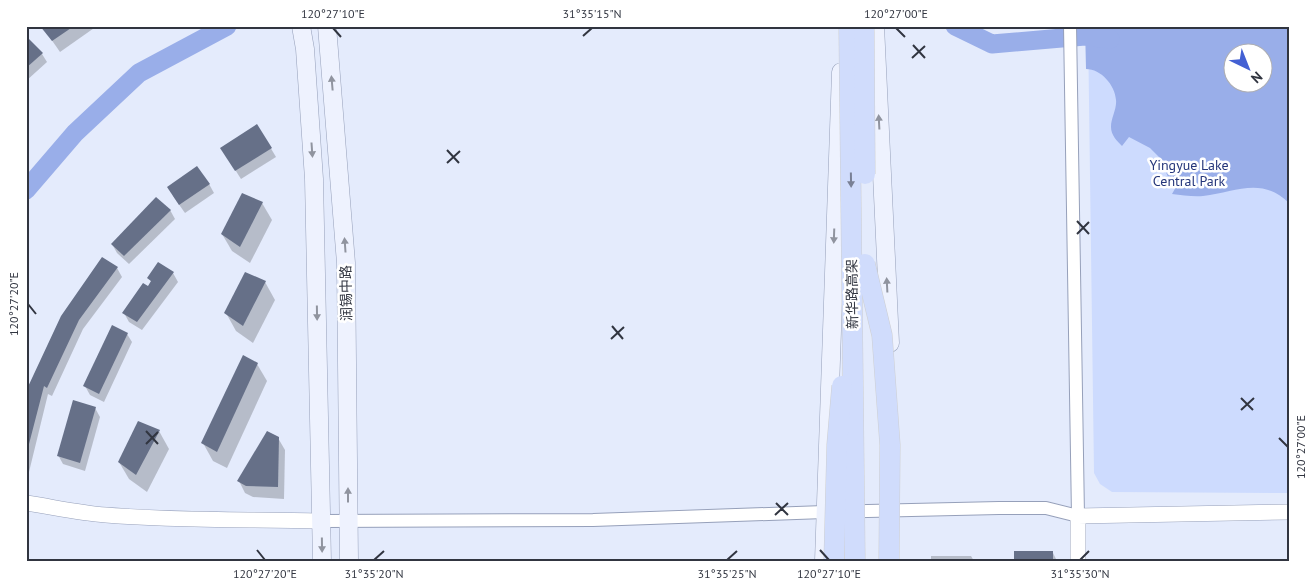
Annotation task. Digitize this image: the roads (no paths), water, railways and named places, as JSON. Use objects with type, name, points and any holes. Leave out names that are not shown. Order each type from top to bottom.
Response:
[{"type":"highway","name":"新华路高架","points":[[849,26],[867,561]]},
{"type":"highway","name":"新华路高架","points":[[855,561],[858,263],[864,26]]},
{"type":"highway","points":[[834,561],[837,445],[858,263]]},
{"type":"highway","points":[[858,263],[882,335],[890,445],[889,561]]},
{"type":"main road","points":[[302,26],[314,179],[322,561]]},
{"type":"main road","points":[[824,561],[824,512],[841,65],[839,26]]},
{"type":"main road","points":[[875,26],[898,510],[898,561]]},
{"type":"main road","name":"润锡中路","points":[[328,34],[346,263],[349,561]]},
{"type":"street","points":[[1070,26],[1078,561]]},
{"type":"street","points":[[26,503],[105,515],[211,521],[593,520],[898,510],[1046,508],[1078,516],[1289,512]]},
{"type":"water","points":[[1085,26],[1289,26],[1289,203],[1279,195],[1258,188],[1237,189],[1203,196],[1172,194],[1176,187],[1168,177],[1160,158],[1150,148],[1129,137],[1122,146],[1115,138],[1111,127],[1116,103],[1115,94],[1106,79],[1092,70],[1086,69]]},
{"type":"waterway","points":[[26,190],[75,133],[139,73],[227,26]]},
{"type":"waterway","points":[[955,26],[992,44],[1085,36],[1110,39]]},
{"type":"park label","name":"Yingyue Lake Central Park","points":[[1189,174]]}]
